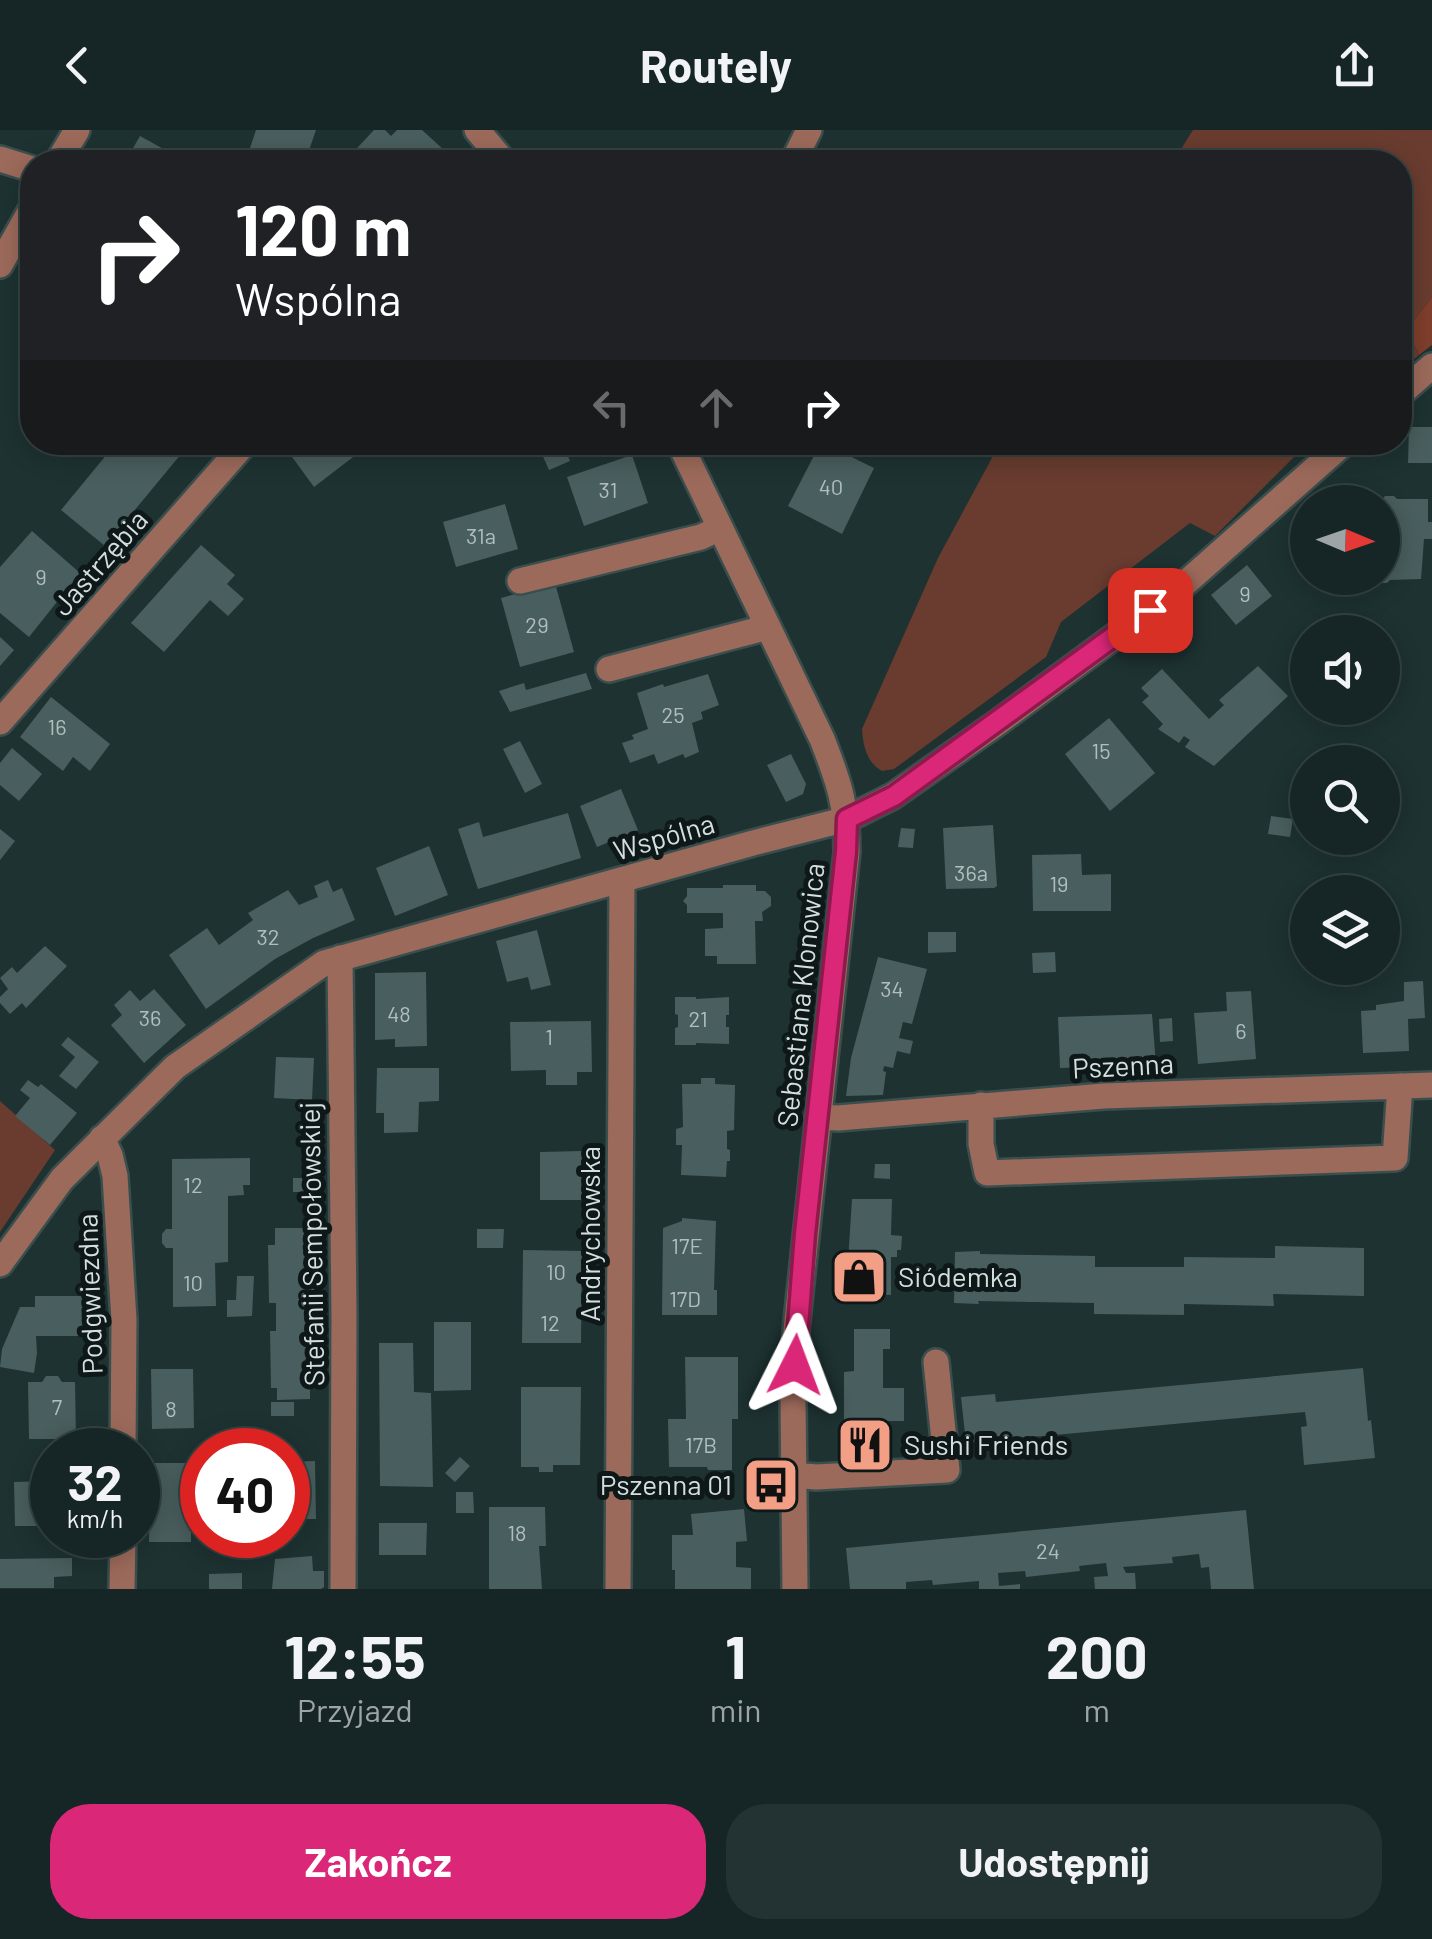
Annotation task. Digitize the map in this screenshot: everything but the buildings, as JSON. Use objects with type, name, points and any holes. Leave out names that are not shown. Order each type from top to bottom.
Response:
[{"type":"street","points":[[0,266],[20,230]]},
{"type":"street","points":[[1412,384],[1432,366]]},
{"type":"street","name":"Jastrzębia","points":[[0,722],[235,455]]},
{"type":"street","name":"Sebastiana Klonowica","points":[[685,455],[822,739],[839,782],[847,819],[796,1330],[795,1589]]},
{"type":"street","name":"Wspólna","points":[[0,1264],[62,1179],[175,1067],[324,964],[847,819],[894,796],[1180,588],[1330,455]]},
{"type":"street","points":[[520,581],[701,537],[720,528]]},
{"type":"street","points":[[609,669],[768,627]]},
{"type":"street","name":"Andrychowska","points":[[618,1589],[622,880]]},
{"type":"street","name":"Stefanii Sempołowskiej","points":[[340,958],[342,1589]]},
{"type":"street","name":"Pszenna","points":[[818,1117],[1104,1096],[1432,1085]]},
{"type":"street","points":[[981,1105],[981,1144],[987,1173],[1396,1158],[1400,1086]]},
{"type":"street","name":"Podgwiezdna","points":[[102,1138],[115,1176],[124,1320],[123,1428]]},
{"type":"street","points":[[794,1475],[947,1470],[936,1362]]},
{"type":"street","points":[[122,1558],[122,1589]]},
{"type":"shaded area","points":[[1193,130],[1432,130],[1432,297],[1412,323],[1412,150],[1180,150]]},
{"type":"shaded area","points":[[1432,297],[1432,345],[1419,355],[1412,340],[1412,323]]},
{"type":"shaded area","points":[[1412,340],[1419,355],[1412,361]]},
{"type":"shaded area","points":[[994,455],[1296,455],[1215,536],[1190,523],[1061,622],[1046,657],[894,769],[882,771],[867,753],[862,729],[938,558]]},
{"type":"shaded area","points":[[0,1101],[55,1150],[0,1232]]},
{"type":"place","name":"Siódemka","points":[[859,1277]]},
{"type":"place","name":"Sushi Friends","points":[[865,1445]]},
{"type":"place","name":"Pszenna 01","points":[[771,1485]]},
{"type":"route","points":[[795,1365],[847,819],[894,796],[1150,610]]}]
